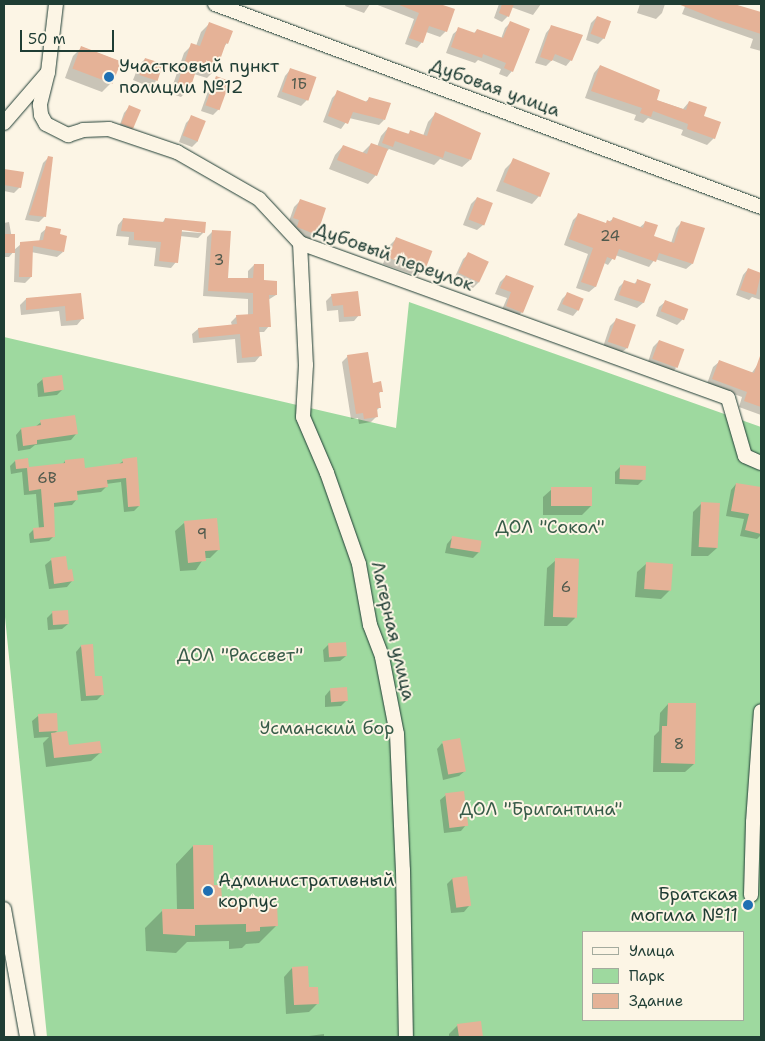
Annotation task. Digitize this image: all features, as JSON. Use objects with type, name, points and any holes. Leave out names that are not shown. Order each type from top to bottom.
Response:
[{"type":"street","name":"Дубовый переулок","points":[[56,4],[48,72],[40,105],[41,115],[46,124],[68,134],[83,130],[109,129],[177,152],[260,199],[300,243],[728,398],[745,456],[761,463]]},
{"type":"street","name":"Дубовая улица","points":[[218,4],[761,207]]},
{"type":"street","points":[[4,123],[48,72]]},
{"type":"street","name":"Лагерная улица","points":[[300,243],[306,365],[303,417],[326,473],[359,564],[370,625],[382,657],[397,734],[403,870],[406,1037]]},
{"type":"street","points":[[751,895],[753,822],[761,712]]},
{"type":"street","points":[[4,909],[27,1037]]},
{"type":"green space","name":"Усманский бор","points":[[409,302],[761,427],[761,1037],[47,1037],[4,607],[4,337],[396,428]]},
{"type":"building","points":[[397,4],[440,4],[455,9],[447,32],[429,26],[423,43],[409,38],[419,13]]},
{"type":"building","points":[[502,4],[514,4],[509,17],[499,13]]},
{"type":"building","points":[[678,4],[734,4],[761,12],[761,34],[718,20]]},
{"type":"building","points":[[597,16],[611,21],[605,39],[591,34]]},
{"type":"building","points":[[510,21],[530,29],[513,72],[504,68],[506,63],[483,54],[482,58],[451,47],[458,27],[475,33],[477,29],[503,38]]},
{"type":"building","points":[[209,22],[233,31],[228,44],[226,43],[216,71],[198,65],[190,89],[177,85],[191,43],[200,46]]},
{"type":"building","points":[[551,25],[583,35],[572,61],[555,54],[552,61],[540,57]]},
{"type":"building","points":[[81,46],[121,61],[113,84],[72,68]]},
{"type":"building","points":[[145,58],[163,64],[158,81],[139,75]]},
{"type":"building","points":[[600,65],[660,90],[657,100],[686,110],[689,101],[707,107],[704,116],[721,122],[715,139],[687,129],[688,124],[653,111],[651,117],[640,113],[642,108],[591,91]]},
{"type":"building","points":[[290,68],[316,77],[308,101],[282,92]]},
{"type":"building","points":[[216,76],[230,81],[219,110],[205,105]]},
{"type":"building","points":[[337,90],[367,102],[369,97],[391,103],[385,120],[353,112],[348,124],[328,116]]},
{"type":"building","points":[[129,105],[141,110],[133,128],[121,123]]},
{"type":"building","points":[[435,112],[481,133],[471,160],[445,151],[443,158],[395,141],[393,147],[382,143],[388,127],[409,134],[410,130],[427,136]]},
{"type":"building","points":[[191,115],[206,121],[198,141],[183,135]]},
{"type":"building","points":[[371,143],[388,149],[377,176],[337,160],[343,145],[367,154]]},
{"type":"building","points":[[48,156],[53,157],[46,217],[29,215]]},
{"type":"building","points":[[513,158],[550,173],[540,197],[503,182]]},
{"type":"building","points":[[4,169],[24,172],[21,188],[4,185]]},
{"type":"building","points":[[477,197],[493,203],[484,225],[468,219]]},
{"type":"building","points":[[300,199],[326,208],[317,235],[297,227],[299,220],[293,218]]},
{"type":"building","points":[[578,213],[606,223],[607,220],[611,222],[613,217],[643,228],[645,221],[658,225],[654,236],[674,243],[681,221],[705,228],[693,264],[659,253],[656,262],[619,249],[615,260],[607,257],[596,287],[581,282],[593,248],[569,239]]},
{"type":"building","points":[[123,218],[164,222],[165,218],[206,222],[205,233],[182,230],[178,263],[159,261],[161,242],[134,240],[134,232],[121,231]]},
{"type":"building","points":[[46,226],[61,229],[60,234],[67,236],[64,252],[33,246],[32,277],[19,277],[20,242],[43,240]]},
{"type":"building","points":[[212,230],[231,231],[228,278],[253,278],[254,264],[264,264],[264,280],[277,281],[277,295],[269,295],[271,327],[259,327],[262,356],[242,358],[240,334],[199,338],[198,328],[237,324],[236,315],[253,314],[253,293],[208,291]]},
{"type":"building","points":[[4,234],[15,234],[15,253],[4,253]]},
{"type":"building","points":[[396,237],[432,251],[425,272],[388,258]]},
{"type":"building","points":[[468,252],[489,262],[479,283],[458,273]]},
{"type":"building","points":[[748,268],[761,273],[756,295],[740,290]]},
{"type":"building","points":[[506,275],[534,286],[523,313],[506,306],[511,292],[500,288]]},
{"type":"building","points":[[637,279],[651,284],[644,303],[619,295],[624,280],[636,284]]},
{"type":"building","points":[[358,291],[361,316],[344,317],[343,305],[333,306],[331,294]]},
{"type":"building","points":[[567,292],[584,299],[579,311],[562,304]]},
{"type":"building","points":[[81,293],[84,319],[66,321],[65,306],[26,310],[26,298]]},
{"type":"building","points":[[665,300],[688,309],[684,320],[661,311]]},
{"type":"building","points":[[616,318],[636,325],[628,348],[608,342]]},
{"type":"building","points":[[659,340],[684,349],[678,368],[652,359]]},
{"type":"building","points":[[368,352],[373,383],[381,381],[383,392],[379,392],[381,408],[377,408],[378,417],[364,419],[363,413],[356,414],[347,355]]},
{"type":"building","points":[[760,356],[761,407],[744,401],[747,392],[712,379],[719,360],[754,373]]},
{"type":"building","points":[[62,375],[64,390],[44,393],[42,378]]},
{"type":"building","points":[[75,415],[78,434],[37,440],[37,444],[23,446],[21,428],[41,425],[40,420]]},
{"type":"building","points":[[137,457],[140,506],[128,507],[126,478],[107,480],[108,487],[77,491],[78,500],[54,503],[55,537],[34,539],[33,528],[44,527],[41,489],[29,491],[27,468],[16,469],[15,460],[28,458],[29,467],[65,463],[65,460],[84,458],[85,468],[123,463],[122,459]]},
{"type":"building","points":[[620,465],[646,466],[645,480],[620,479]]},
{"type":"building","points":[[736,483],[761,487],[761,534],[745,530],[749,514],[731,511]]},
{"type":"building","points":[[551,487],[592,487],[592,506],[551,506]]},
{"type":"building","points":[[701,502],[720,503],[718,548],[699,547]]},
{"type":"building","points":[[217,518],[220,550],[205,551],[206,561],[188,563],[184,521]]},
{"type":"building","points":[[452,536],[482,541],[480,553],[450,548]]},
{"type":"building","points":[[66,556],[68,570],[72,569],[74,581],[54,584],[51,558]]},
{"type":"building","points":[[555,558],[579,559],[577,618],[553,617]]},
{"type":"building","points":[[646,562],[673,564],[671,591],[644,589]]},
{"type":"building","points":[[68,610],[69,624],[53,625],[52,611]]},
{"type":"building","points":[[346,642],[347,656],[329,657],[328,643]]},
{"type":"building","points":[[93,644],[95,676],[102,676],[104,695],[86,696],[81,645]]},
{"type":"building","points":[[347,687],[348,701],[331,702],[330,688]]},
{"type":"building","points":[[668,703],[696,703],[695,764],[661,763],[662,726],[667,726]]},
{"type":"building","points":[[57,713],[58,731],[39,732],[38,714]]},
{"type":"building","points":[[67,731],[69,745],[100,741],[102,753],[54,758],[51,733]]},
{"type":"building","points":[[460,738],[466,771],[448,775],[442,741]]},
{"type":"building","points":[[464,791],[468,826],[449,828],[445,793]]},
{"type":"building","name":"Административный корпус","points":[[193,845],[213,845],[214,885],[221,885],[222,898],[239,898],[239,905],[277,904],[278,926],[260,927],[260,931],[246,932],[246,924],[195,925],[195,936],[163,934],[162,909],[194,909]]},
{"type":"building","points":[[467,876],[471,906],[456,908],[452,878]]},
{"type":"building","points":[[308,966],[309,987],[318,987],[319,1004],[294,1005],[292,967]]},
{"type":"building","points":[[481,1021],[483,1037],[459,1037],[457,1024]]},
{"type":"place","name":"Участковый пункт полиции №12","points":[[109,77]]},
{"type":"place","name":"Административный корпус","points":[[208,891]]},
{"type":"place","name":"Братская могила №11","points":[[748,905]]},
{"type":"park label","name":"ДОЛ \"Сокол\"","points":[[550,527]]},
{"type":"park label","name":"ДОЛ \"Рассвет\"","points":[[240,655]]},
{"type":"park label","name":"ДОЛ \"Бригантина\"","points":[[541,809]]}]
